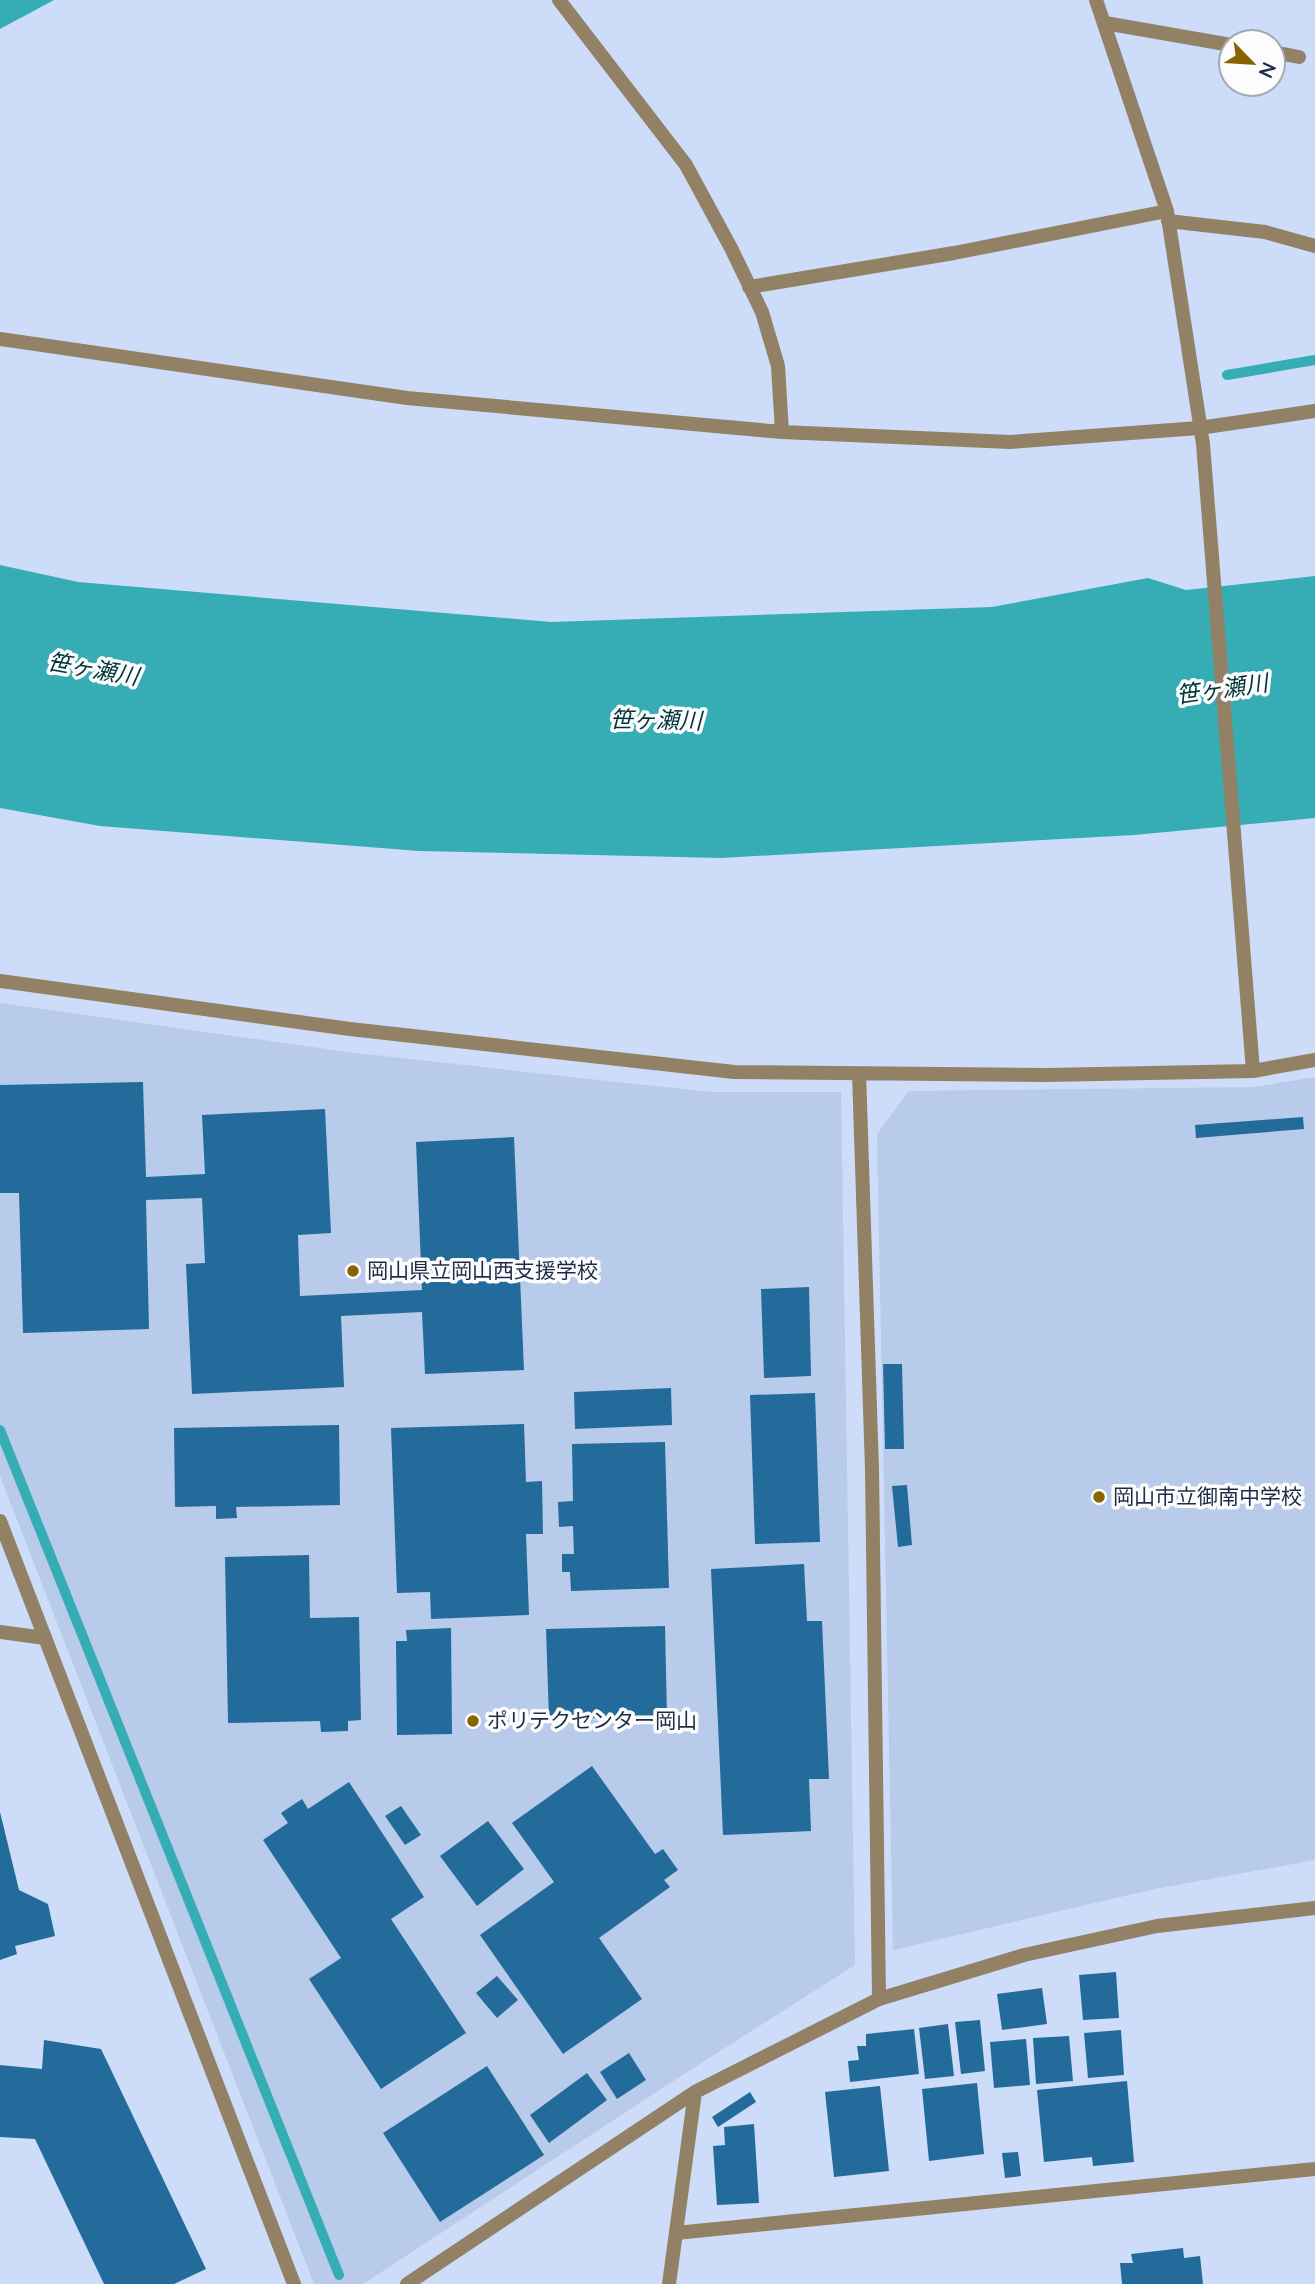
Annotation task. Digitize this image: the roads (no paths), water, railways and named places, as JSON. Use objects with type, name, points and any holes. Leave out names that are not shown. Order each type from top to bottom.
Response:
[{"type":"street","points":[[559,0],[686,165],[749,286],[762,313],[778,366],[782,432]]},
{"type":"street","points":[[1096,0],[1167,216],[1203,444],[1253,1071]]},
{"type":"street","points":[[1105,23],[1217,43]]},
{"type":"street","points":[[1287,55],[1299,57]]},
{"type":"street","points":[[749,286],[1167,216],[1265,232],[1315,246]]},
{"type":"street","points":[[0,339],[407,397],[782,432],[1010,442],[1199,428],[1315,411]]},
{"type":"street","points":[[0,981],[350,1029],[734,1072],[1047,1075],[1253,1071],[1315,1060]]},
{"type":"street","points":[[859,1073],[873,1469],[879,1999]]},
{"type":"street","points":[[0,1521],[294,2284]]},
{"type":"street","points":[[0,1632],[45,1638]]},
{"type":"street","points":[[407,2284],[695,2092],[879,1999],[1024,1955],[1157,1926],[1315,1908]]},
{"type":"street","points":[[668,2284],[695,2092]]},
{"type":"street","points":[[676,2233],[1315,2169]]},
{"type":"water","points":[[0,0],[54,0],[0,29]]},
{"type":"water","name":"笹ヶ瀬川","points":[[0,565],[78,582],[551,622],[992,607],[1148,578],[1186,590],[1315,576],[1315,818],[1134,835],[721,858],[419,851],[100,826],[0,808]]},
{"type":"waterway","points":[[1227,375],[1315,360]]},
{"type":"waterway","points":[[0,1430],[339,2275]]},
{"type":"place","name":"岡山県立岡山西支援学校","points":[[353,1271]]},
{"type":"place","name":"岡山市立御南中学校","points":[[1099,1497]]},
{"type":"place","name":"ポリテクセンター岡山","points":[[473,1721]]}]
